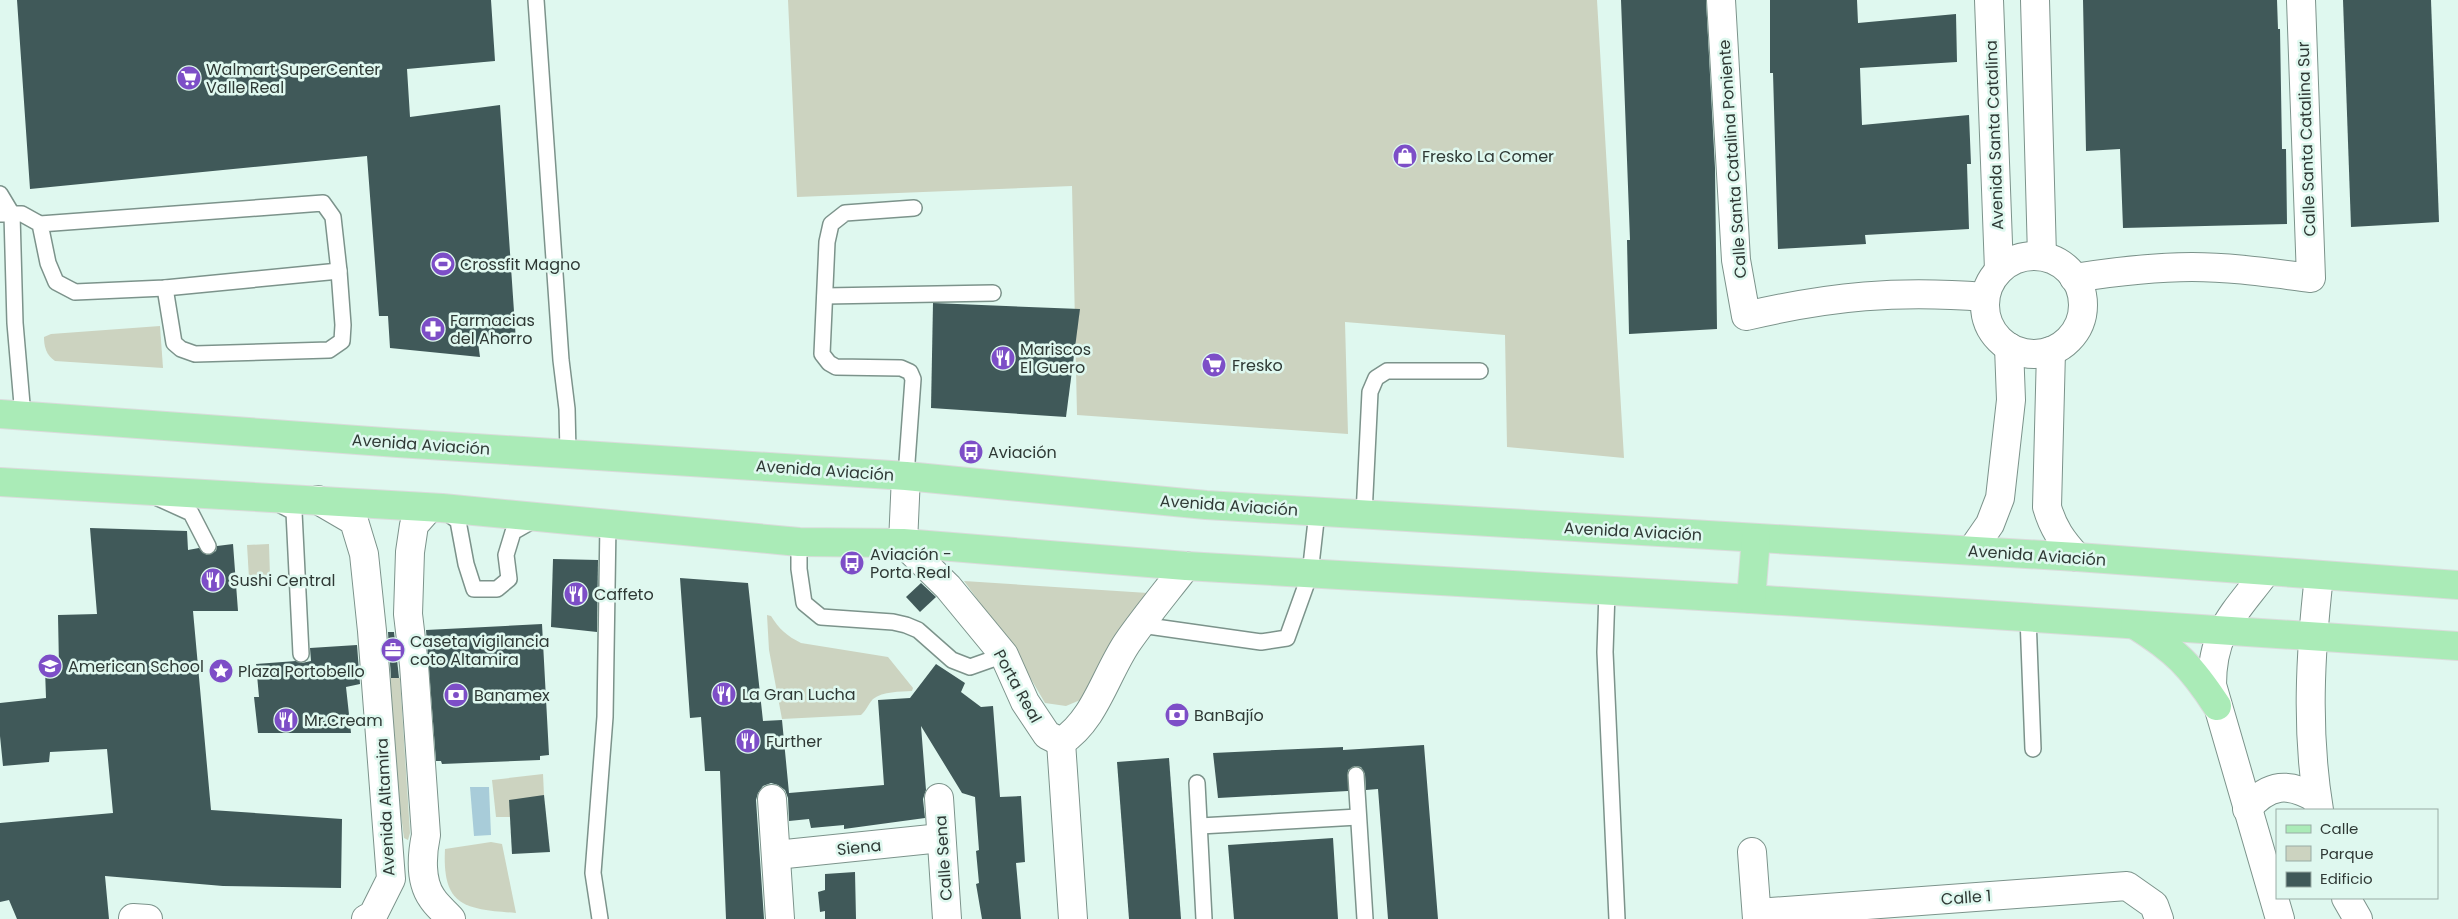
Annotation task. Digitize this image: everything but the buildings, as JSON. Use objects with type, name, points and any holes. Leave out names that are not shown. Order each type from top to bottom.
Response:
[{"type":"main road","name":"Avenida Aviación","points":[[12,415],[906,476],[1206,505],[1972,550],[2458,585]]},
{"type":"main road","points":[[0,482],[129,488],[144,492],[318,500],[436,508],[799,542],[903,543],[1186,566],[1751,599],[2132,623],[2312,638],[2458,646]]},
{"type":"main road","points":[[1751,599],[1756,538]]},
{"type":"main road","points":[[2132,623],[2167,646],[2198,676],[2217,706]]},
{"type":"street","name":"Calle Santa Catalina Poniente","points":[[1721,0],[1736,260],[1746,316],[1793,305],[1879,294],[1937,293],[1985,296]]},
{"type":"street","name":"Avenida Santa Catalina","points":[[1989,0],[1999,270]]},
{"type":"street","points":[[2035,0],[2042,256]]},
{"type":"street","name":"Calle Santa Catalina Sur","points":[[2074,278],[2133,270],[2192,267],[2252,270],[2311,278],[2301,0]]},
{"type":"street","points":[[2042,256],[2060,263],[2074,278],[2081,293],[2082,311],[2077,328],[2066,342],[2051,351],[2037,354],[2022,353],[2009,347],[1997,338],[1985,312],[1985,296],[1990,283],[1999,270],[2019,258],[2042,256]]},
{"type":"street","points":[[1972,550],[1990,524],[2000,498],[2011,400],[2009,347]]},
{"type":"street","points":[[2051,351],[2047,507],[2060,540],[2077,557]]},
{"type":"street","points":[[903,543],[906,476]]},
{"type":"street","name":"Avenida Altamira","points":[[318,500],[354,521],[364,554],[371,618],[391,878],[373,915],[366,919]]},
{"type":"street","points":[[436,508],[414,526],[410,552],[408,614],[414,665],[426,834],[422,852],[424,875],[431,897],[451,919]]},
{"type":"street","name":"Porta Real","points":[[903,543],[948,587],[1004,655],[1025,702],[1046,735],[1060,742]]},
{"type":"street","points":[[1073,919],[1060,742],[1073,734],[1096,702],[1126,644],[1186,566]]},
{"type":"street","points":[[2265,572],[2222,630],[2212,668],[2212,685],[2280,919]]},
{"type":"street","points":[[2318,805],[2309,692],[2312,638],[2319,576]]},
{"type":"street","points":[[371,618],[408,614]]},
{"type":"street","points":[[2247,810],[2257,797],[2272,789],[2288,787],[2295,789],[2318,805]]},
{"type":"street","name":"Calle Sena","points":[[939,798],[947,919]]},
{"type":"street","points":[[772,799],[780,919]]},
{"type":"street","name":"Siena","points":[[776,855],[941,838]]},
{"type":"street","points":[[1752,852],[1757,916]]},
{"type":"street","name":"Calle 1","points":[[1757,916],[1956,908],[2127,886],[2154,905],[2159,919]]},
{"type":"street","points":[[2347,899],[2358,919]]},
{"type":"lane","points":[[536,0],[560,350],[567,409],[568,453]]},
{"type":"lane","points":[[0,194],[6,214],[15,323],[12,415]]},
{"type":"lane","points":[[6,214],[22,214],[40,224],[323,203],[333,217],[343,326],[342,341],[329,350],[195,354],[181,349],[174,343],[165,288]]},
{"type":"lane","points":[[906,476],[913,379],[910,372],[901,368],[836,367],[829,363],[822,354],[827,242],[831,224],[845,213],[914,208]]},
{"type":"lane","points":[[40,224],[48,263],[56,282],[75,292],[165,288],[339,271]]},
{"type":"lane","points":[[825,296],[993,293]]},
{"type":"lane","points":[[1364,515],[1370,392],[1376,378],[1387,371],[1480,371]]},
{"type":"lane","points":[[144,492],[191,513],[208,546]]},
{"type":"lane","points":[[268,498],[294,512],[301,654]]},
{"type":"lane","points":[[436,508],[458,522],[466,564],[474,588],[497,589],[509,579],[506,555],[512,532],[536,518]]},
{"type":"lane","points":[[1141,625],[1261,642],[1287,638],[1310,574],[1317,512]]},
{"type":"lane","points":[[600,919],[593,873],[605,717],[608,523]]},
{"type":"lane","points":[[799,542],[799,569],[804,603],[821,617],[893,622],[906,625],[918,630],[952,660],[970,667],[1004,655]]},
{"type":"lane","points":[[1607,591],[1606,652],[1617,919]]},
{"type":"lane","points":[[2028,617],[2033,748]]},
{"type":"lane","points":[[1356,775],[1365,919]]},
{"type":"lane","points":[[1197,783],[1204,919]]},
{"type":"lane","points":[[1200,826],[1358,817]]},
{"type":"green space","points":[[788,0],[1597,0],[1624,458],[1507,447],[1505,335],[1345,322],[1348,434],[1077,415],[1072,186],[797,197]]},
{"type":"green space","points":[[160,326],[163,368],[55,361],[46,350],[44,344],[44,337],[51,334]]},
{"type":"green space","points":[[269,544],[270,577],[249,578],[247,545]]},
{"type":"green space","points":[[964,581],[1148,593],[1085,698],[1066,706],[1045,703],[1013,648]]},
{"type":"green space","points":[[767,615],[771,616],[784,632],[801,643],[888,657],[913,688],[912,691],[892,692],[877,696],[861,715],[782,719],[769,650]]},
{"type":"green space","points":[[390,678],[400,678],[410,833],[408,840],[404,838],[399,800]]},
{"type":"green space","points":[[543,774],[544,795],[511,817],[496,817],[492,780]]},
{"type":"green space","points":[[491,842],[502,844],[516,913],[470,906],[460,901],[453,894],[448,883],[445,868],[445,849]]},
{"type":"water","points":[[470,787],[489,787],[491,835],[474,836]]},
{"type":"place","name":"Walmart SuperCenter Valle Real","points":[[189,78]]},
{"type":"place","name":"Fresko La Comer","points":[[1405,156]]},
{"type":"place","name":"Crossfit Magno","points":[[443,264]]},
{"type":"place","name":"Farmacias del Ahorro","points":[[433,329]]},
{"type":"place","name":"Mariscos El Guero","points":[[1003,358]]},
{"type":"place","name":"Fresko","points":[[1214,365]]},
{"type":"place","name":"Aviación","points":[[971,452]]},
{"type":"place","name":"Aviación - Porta Real","points":[[852,563]]},
{"type":"place","name":"Sushi Central","points":[[213,580]]},
{"type":"place","name":"Caffeto","points":[[576,594]]},
{"type":"place","name":"Caseta vigilancia coto Altamira","points":[[393,650]]},
{"type":"place","name":"American School","points":[[50,666]]},
{"type":"place","name":"Plaza Portobello","points":[[221,671]]},
{"type":"place","name":"La Gran Lucha","points":[[724,694]]},
{"type":"place","name":"Banamex","points":[[456,695]]},
{"type":"place","name":"BanBajío","points":[[1177,715]]},
{"type":"place","name":"Mr.Cream","points":[[286,720]]},
{"type":"place","name":"Further","points":[[748,741]]}]
